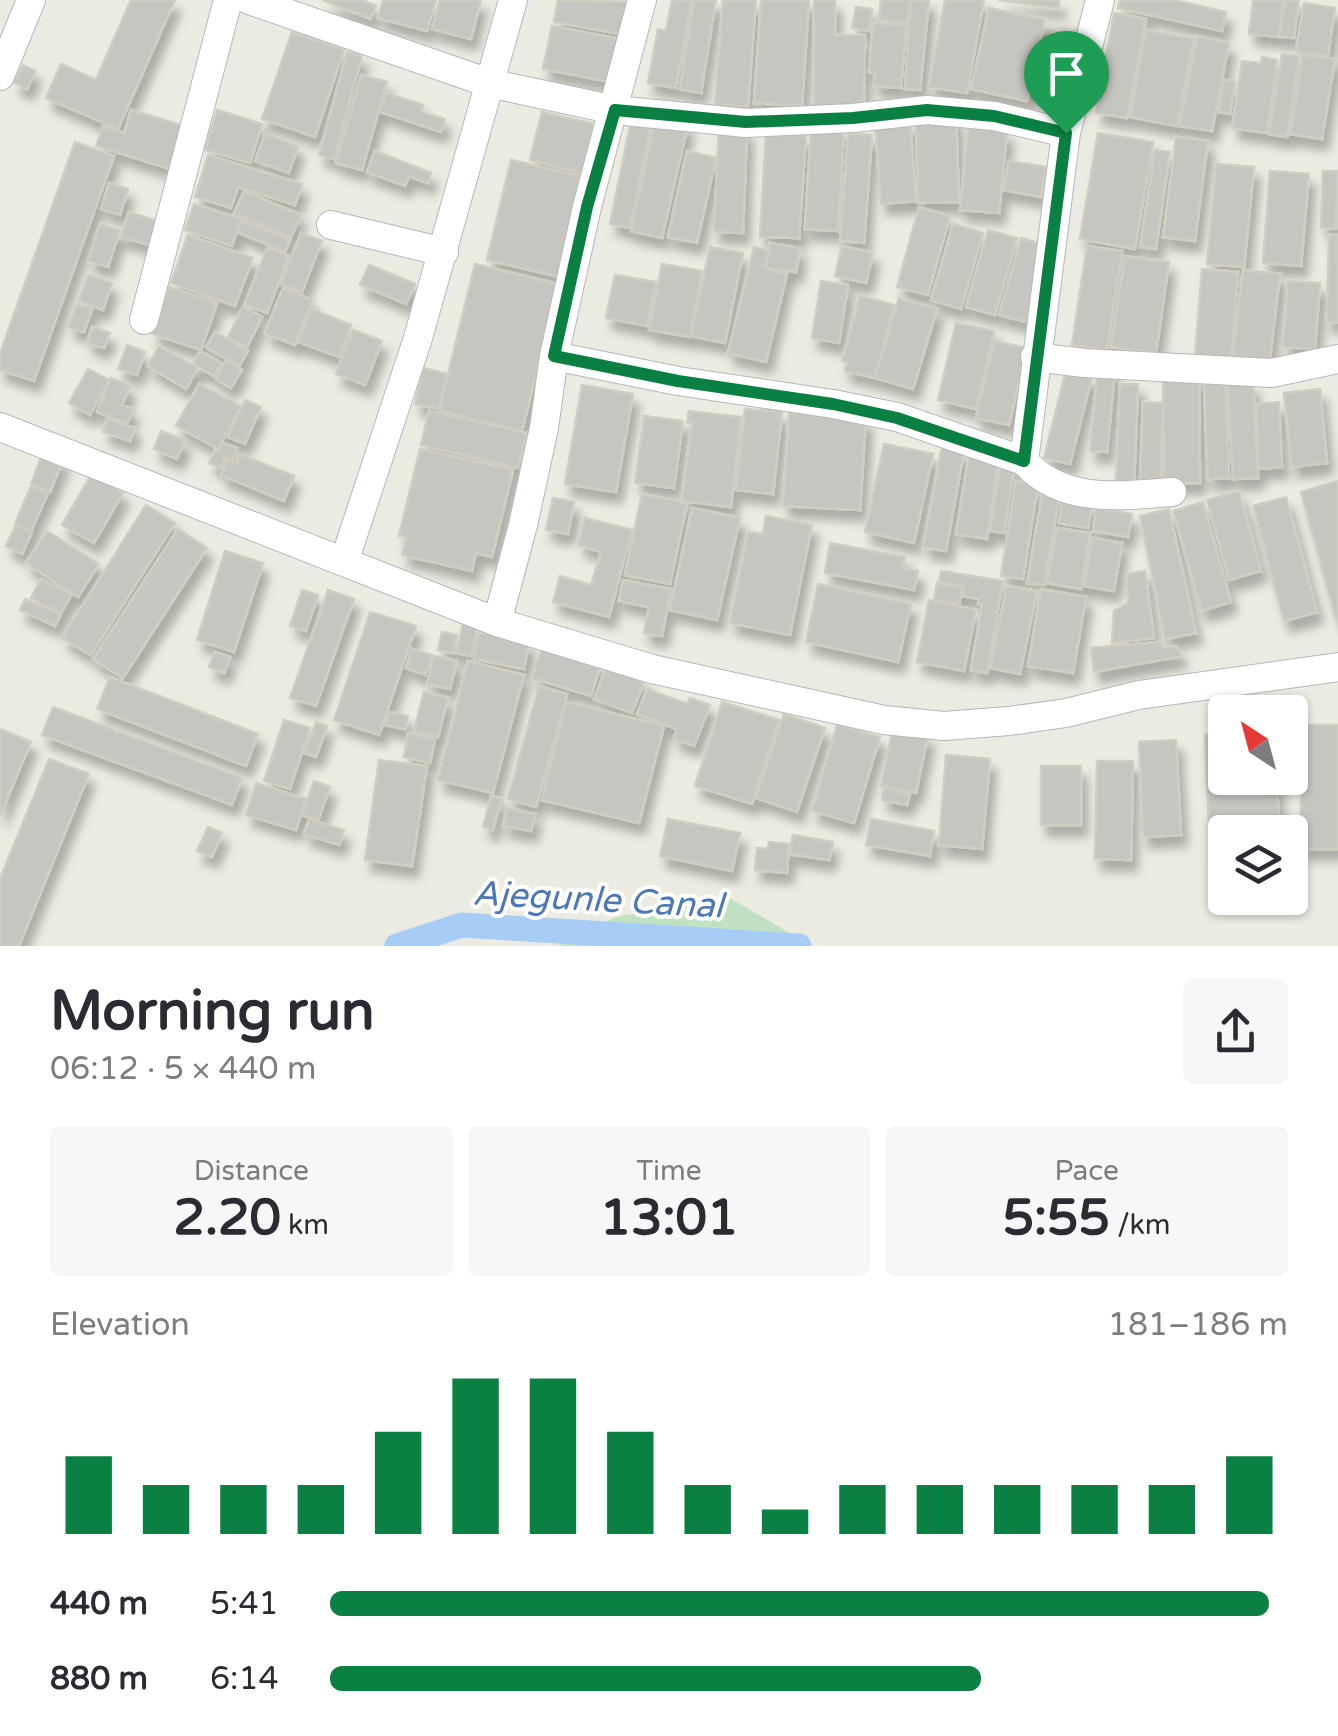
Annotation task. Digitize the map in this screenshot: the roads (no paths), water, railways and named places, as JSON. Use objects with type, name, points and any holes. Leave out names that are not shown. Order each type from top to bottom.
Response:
[{"type":"street","points":[[0,76],[31,0]]},
{"type":"street","points":[[144,320],[228,0]]},
{"type":"street","points":[[250,0],[489,83],[615,110],[746,122],[853,118],[927,110],[994,116],[1066,133]]},
{"type":"street","points":[[344,562],[444,252],[513,0]]},
{"type":"street","points":[[497,622],[528,506],[554,356],[587,207],[642,0]]},
{"type":"street","points":[[1024,461],[1066,133],[1100,0]]},
{"type":"street","points":[[331,224],[444,252]]},
{"type":"street","points":[[554,356],[897,418],[1024,461],[1038,477],[1062,488],[1104,497],[1172,492]]},
{"type":"street","points":[[1035,357],[1084,364],[1272,373],[1338,359]]},
{"type":"street","points":[[0,427],[497,622],[652,669],[884,720],[944,726],[1066,713],[1139,695],[1338,667]]},
{"type":"waterway","name":"Ajegunle Canal","points":[[397,946],[462,925],[799,946]]}]
